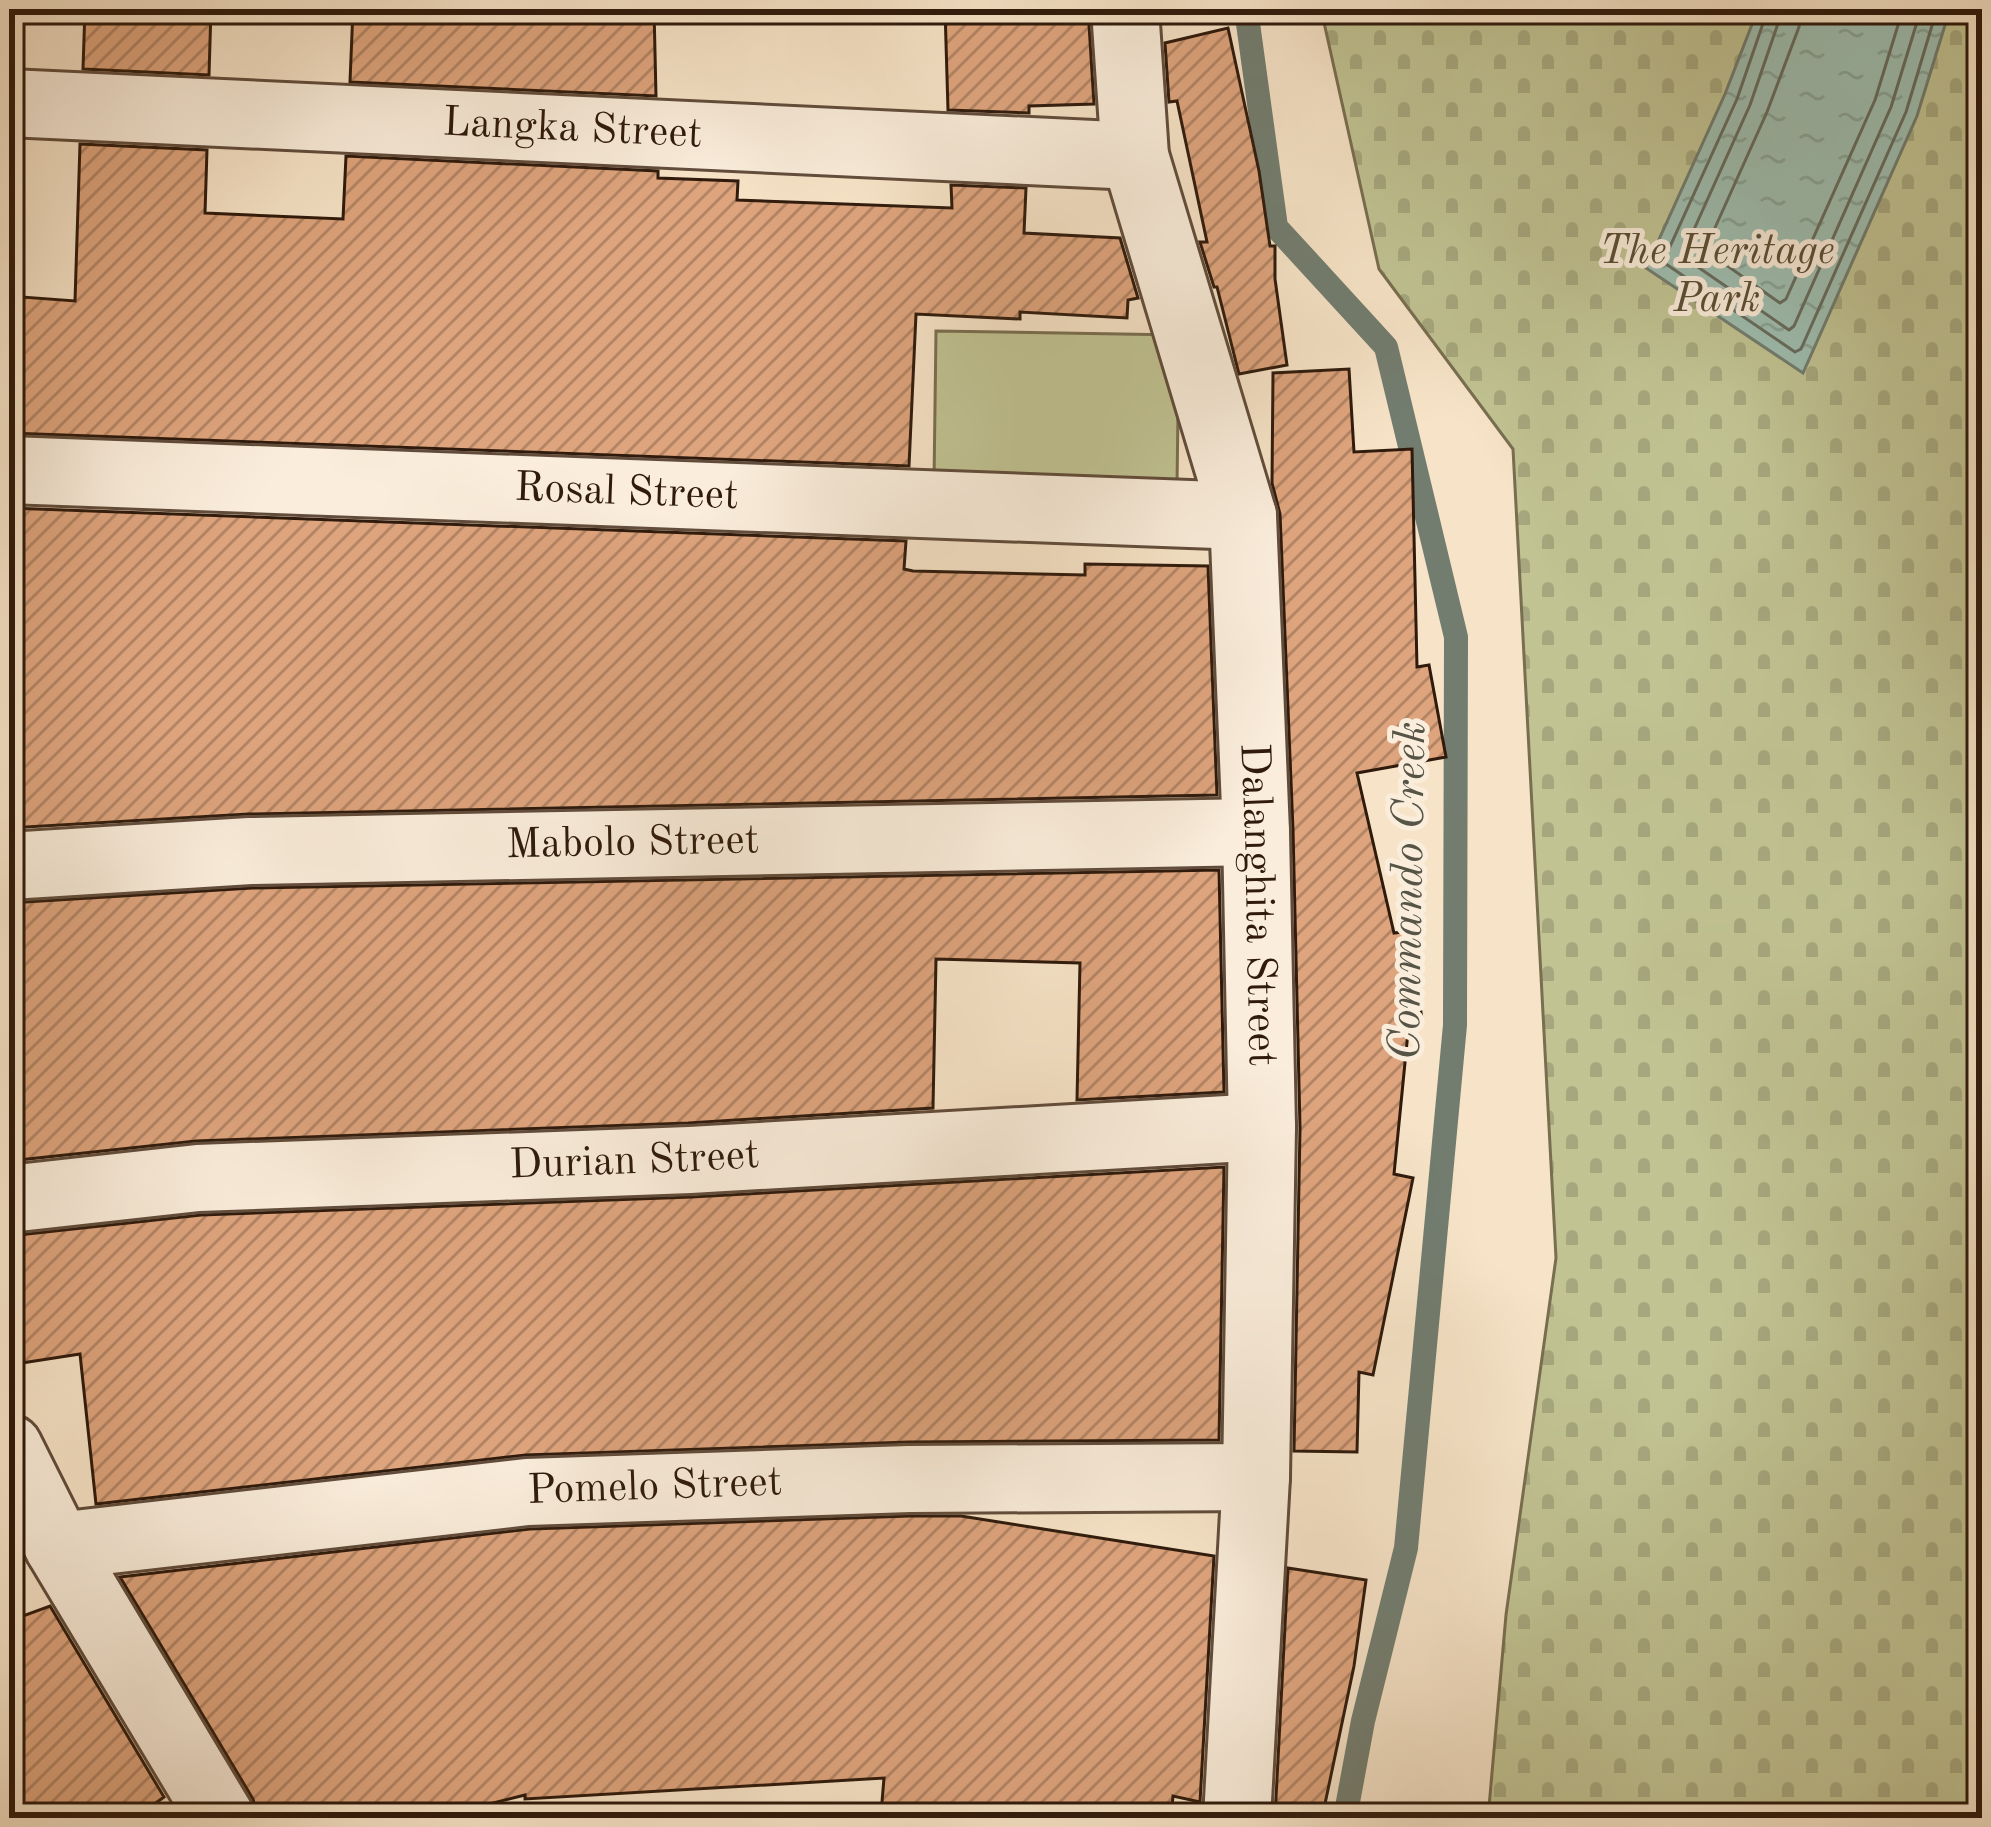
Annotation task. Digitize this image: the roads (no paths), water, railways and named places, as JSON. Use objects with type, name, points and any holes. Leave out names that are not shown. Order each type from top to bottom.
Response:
[{"type":"street","name":"Dalanghita Street","points":[[1125,9],[1135,156],[1243,516],[1262,1127],[1256,1477],[1237,1818]]},
{"type":"street","name":"Langka Street","points":[[9,103],[1135,156]]},
{"type":"street","name":"Rosal Street","points":[[9,470],[1243,516]]},
{"type":"street","name":"Mabolo Street","points":[[9,866],[250,851],[1256,832]]},
{"type":"street","name":"Durian Street","points":[[9,1199],[198,1178],[690,1160],[1262,1127]]},
{"type":"street","points":[[9,1448],[58,1546],[221,1818]]},
{"type":"street","name":"Pomelo Street","points":[[58,1546],[527,1492],[909,1479],[1256,1477]]},
{"type":"water","points":[[1758,9],[1950,9],[1917,116],[1803,373],[1646,268]]},
{"type":"waterway","name":"Commando Creek","points":[[1246,9],[1276,227],[1386,347],[1456,637],[1455,1025],[1406,1548],[1363,1721],[1345,1818]]},
{"type":"park label","name":"The Heritage Park","points":[[1717,276]]}]
